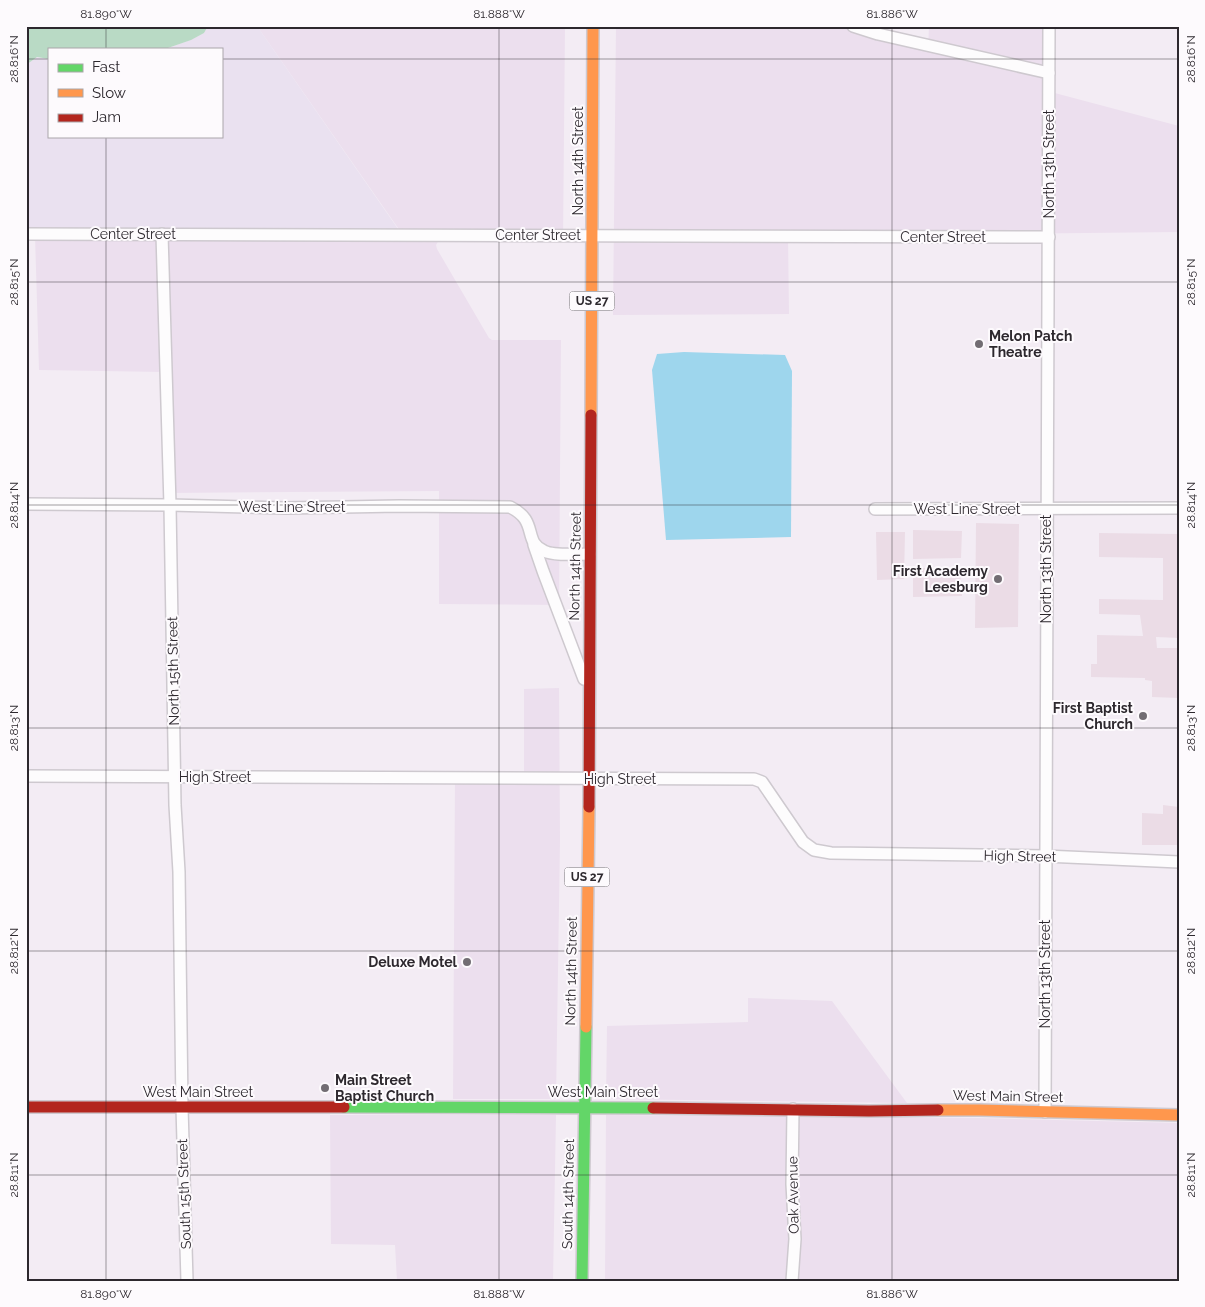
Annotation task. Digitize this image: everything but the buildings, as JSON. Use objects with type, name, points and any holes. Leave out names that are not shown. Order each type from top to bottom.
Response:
[{"type":"main road","name":"North 14th Street","points":[[585,1107],[589,779],[593,26]]},
{"type":"main road","name":"West Main Street","points":[[26,1107],[585,1107],[1179,1115]]},
{"type":"main road","name":"South 14th Street","points":[[582,1281],[585,1107]]},
{"type":"street","points":[[853,26],[878,30],[1049,73]]},
{"type":"street","name":"North 13th Street","points":[[1045,1112],[1049,26]]},
{"type":"street","name":"Center Street","points":[[26,234],[1049,237]]},
{"type":"street","name":"North 15th Street","points":[[162,234],[170,505],[182,1107]]},
{"type":"street","name":"West Line Street","points":[[26,504],[286,508],[510,507],[517,510],[526,519],[543,571],[589,693]]},
{"type":"street","name":"West Line Street","points":[[875,509],[1179,508]]},
{"type":"street","points":[[534,544],[545,552],[556,554],[590,554]]},
{"type":"street","name":"High Street","points":[[26,776],[754,780],[762,782],[803,842],[814,850],[832,853],[1045,856],[1179,862]]},
{"type":"street","name":"South 15th Street","points":[[182,1107],[187,1281]]},
{"type":"street","name":"Oak Avenue","points":[[792,1281],[794,1239],[792,1184],[793,1109]]},
{"type":"shaded area","points":[[208,26],[257,26],[405,239],[26,235],[26,65],[37,57],[48,59],[48,138],[222,138],[222,48],[168,48],[204,33]]},
{"type":"shaded area","points":[[257,26],[565,26],[563,241],[439,240],[436,245],[489,338],[492,340],[561,340],[559,605],[439,604],[439,491],[165,493],[163,372],[39,370],[35,235],[405,238]]},
{"type":"shaded area","points":[[616,26],[847,26],[928,51],[929,26],[1051,26],[1051,92],[1179,126],[1179,232],[788,236],[789,314],[613,315]]},
{"type":"shaded area","points":[[976,523],[1019,524],[1018,627],[975,628]]},
{"type":"shaded area","points":[[913,530],[962,531],[961,558],[913,559]]},
{"type":"shaded area","points":[[876,532],[905,532],[904,579],[877,580]]},
{"type":"shaded area","points":[[1099,533],[1179,534],[1179,638],[1156,637],[1157,648],[1179,648],[1179,698],[1152,697],[1152,681],[1145,680],[1145,678],[1091,677],[1091,664],[1097,664],[1097,635],[1143,636],[1140,615],[1099,614],[1099,599],[1163,600],[1163,558],[1099,557]]},
{"type":"shaded area","points":[[913,568],[960,568],[962,596],[913,597]]},
{"type":"shaded area","points":[[559,688],[560,840],[556,1099],[453,1099],[455,778],[524,778],[524,689]]},
{"type":"shaded area","points":[[1163,805],[1179,807],[1179,845],[1142,845],[1142,813],[1163,814]]},
{"type":"shaded area","points":[[748,998],[832,1001],[907,1103],[606,1099],[607,1026],[748,1022]]},
{"type":"shaded area","points":[[330,1115],[556,1115],[553,1281],[397,1281],[395,1245],[331,1244]]},
{"type":"shaded area","points":[[606,1115],[979,1118],[1179,1123],[1179,1281],[605,1281]]},
{"type":"green space","points":[[26,26],[208,26],[204,33],[168,48],[48,48],[48,59],[37,57],[26,65]]},
{"type":"water","points":[[684,352],[785,355],[792,371],[791,537],[666,540],[652,370],[657,354]]},
{"type":"traffic: fast","points":[[582,1281],[586,1027]]},
{"type":"traffic: fast","points":[[344,1107],[653,1108]]},
{"type":"traffic: slow","points":[[591,415],[593,26]]},
{"type":"traffic: slow","points":[[586,1027],[589,807]]},
{"type":"traffic: slow","points":[[938,1110],[1179,1115]]},
{"type":"traffic: jam","points":[[589,807],[591,415]]},
{"type":"traffic: jam","points":[[26,1107],[344,1107]]},
{"type":"traffic: jam","points":[[653,1108],[938,1110]]},
{"type":"place","name":"Melon Patch Theatre","points":[[979,344]]},
{"type":"place","name":"First Academy Leesburg","points":[[998,579]]},
{"type":"place","name":"First Baptist Church","points":[[1143,716]]},
{"type":"place","name":"Deluxe Motel","points":[[467,962]]},
{"type":"place","name":"Main Street Baptist Church","points":[[325,1088]]}]
